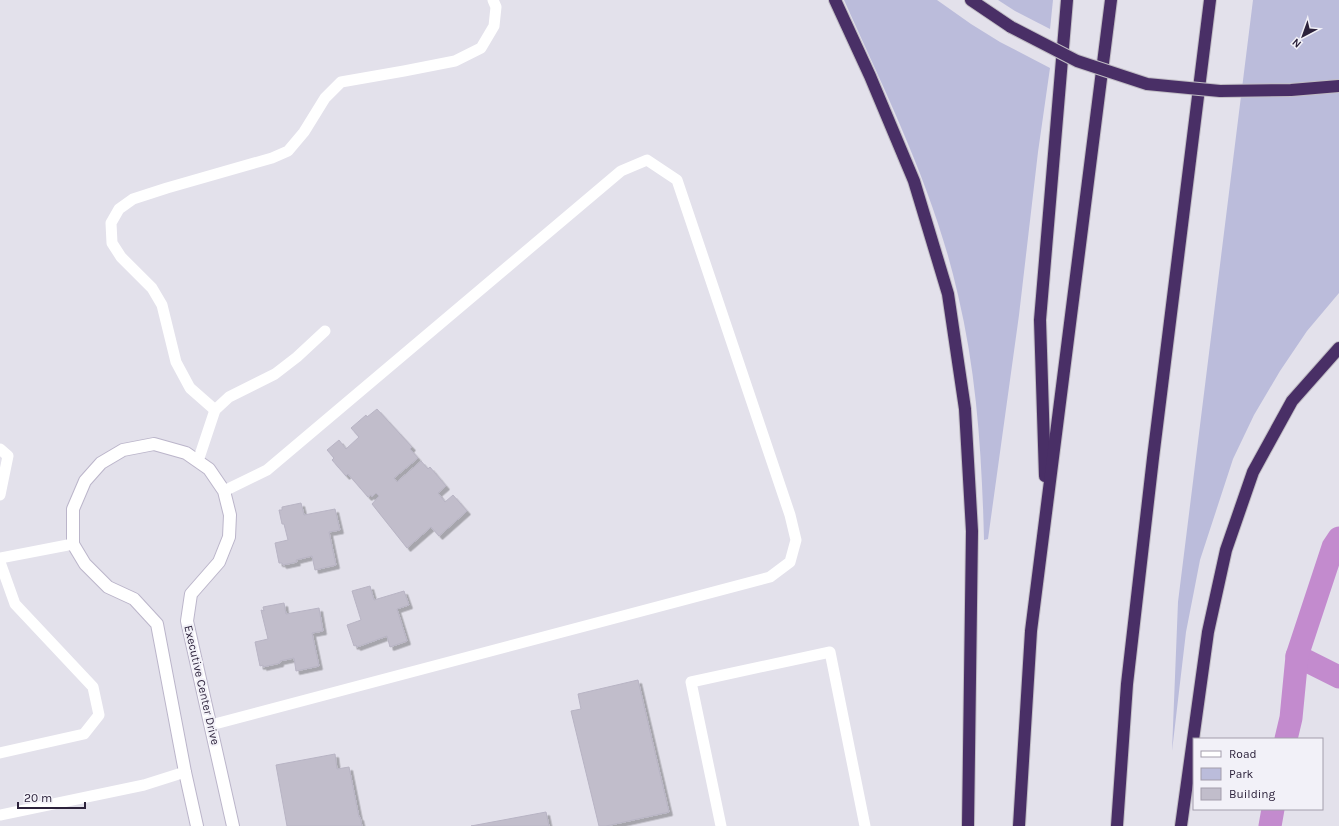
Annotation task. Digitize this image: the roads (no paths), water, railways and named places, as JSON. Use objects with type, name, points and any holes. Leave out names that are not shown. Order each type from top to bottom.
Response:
[{"type":"highway","points":[[835,0],[870,76],[914,181],[948,294],[965,409],[972,531],[968,826]]},
{"type":"highway","points":[[971,0],[1010,27],[1077,61],[1147,84],[1220,91],[1291,90],[1339,86]]},
{"type":"highway","points":[[1046,514],[1040,320],[1068,0]]},
{"type":"highway","points":[[1019,826],[1031,631],[1111,0]]},
{"type":"highway","points":[[1117,826],[1127,684],[1153,458],[1210,0]]},
{"type":"highway","points":[[1193,738],[1208,632],[1226,550],[1253,472],[1292,401],[1339,348]]},
{"type":"highway","points":[[1181,826],[1193,740]]},
{"type":"street","name":"Executive Center Drive","points":[[73,544],[73,509],[86,481],[101,463],[124,450],[154,444],[186,453],[209,469],[224,491],[230,515],[229,537],[220,562],[191,594],[187,621],[233,826]]},
{"type":"street","points":[[73,544],[85,564],[108,587],[134,599],[157,624],[185,772],[197,826]]},
{"type":"lane","points":[[214,410],[190,388],[176,362],[162,305],[152,288],[121,257],[112,243],[111,223],[119,209],[133,199],[272,158],[288,151],[304,132],[325,98],[341,82],[455,61],[481,48],[494,26],[496,7],[493,0]]},
{"type":"lane","points":[[211,725],[770,577],[790,562],[796,540],[790,515],[677,180],[647,160],[620,171],[267,470],[224,491]]},
{"type":"lane","points":[[198,461],[214,410],[229,397],[275,374],[297,357],[325,331]]},
{"type":"lane","points":[[0,449],[8,456],[0,495]]},
{"type":"lane","points":[[0,558],[73,544]]},
{"type":"lane","points":[[0,562],[16,604],[92,687],[99,715],[84,734],[0,753]]},
{"type":"lane","points":[[721,826],[691,682],[830,652],[865,826]]},
{"type":"lane","points":[[0,814],[144,785],[185,772]]},
{"type":"waterway","points":[[1286,738],[1291,718],[1297,656],[1333,547],[1339,538]]},
{"type":"waterway","points":[[1297,656],[1339,677]]},
{"type":"waterway","points":[[1270,826],[1273,810]]}]
